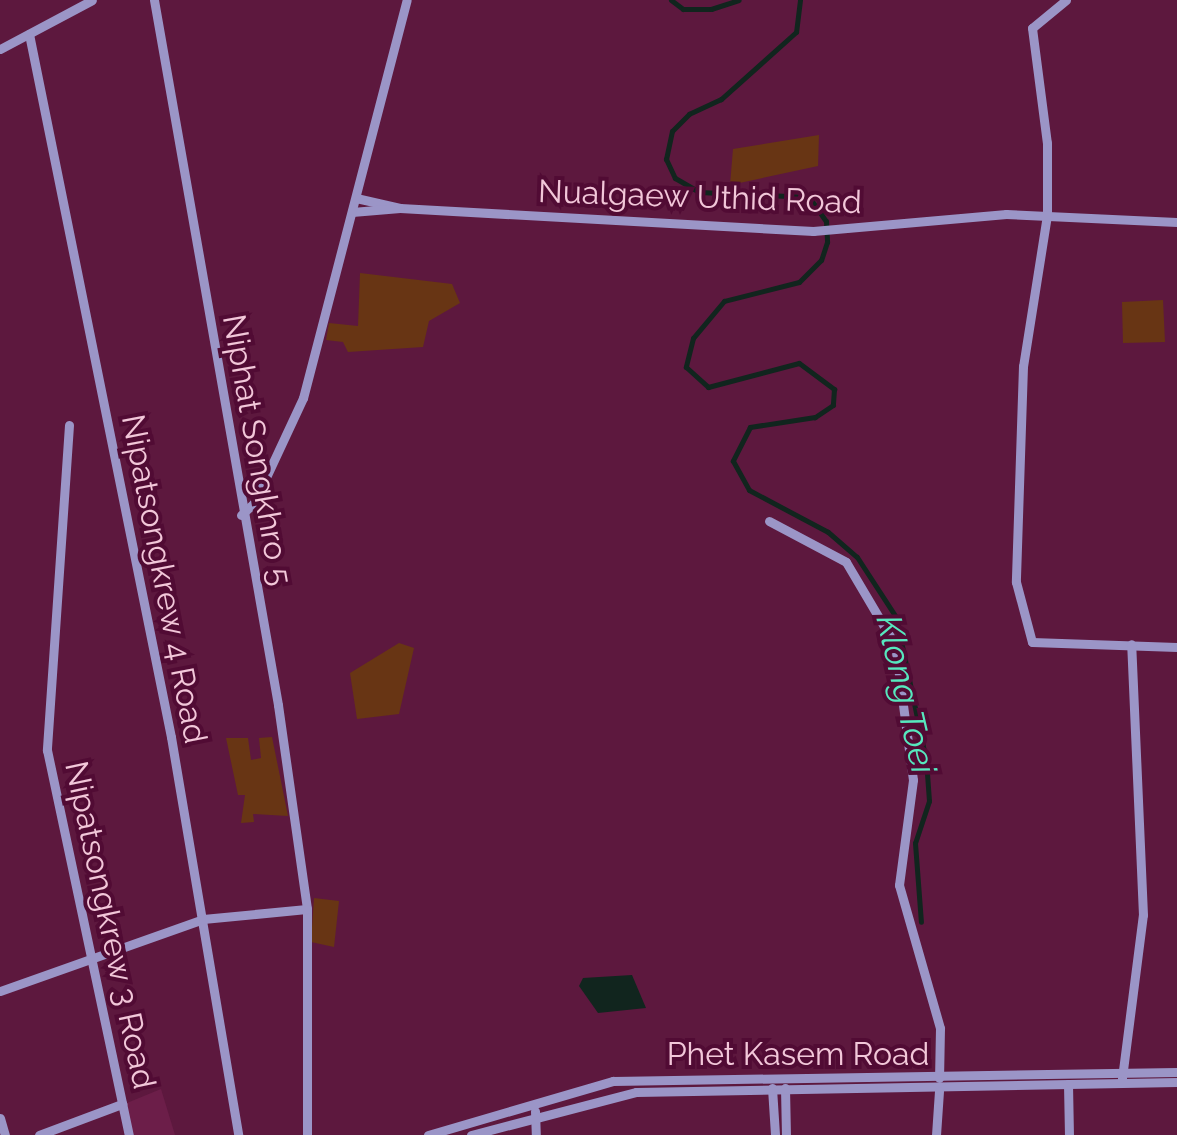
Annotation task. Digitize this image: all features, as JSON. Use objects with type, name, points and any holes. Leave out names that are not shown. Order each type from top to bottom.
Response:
[{"type":"street","points":[[0,48],[92,0]]},
{"type":"street","name":"Niphat Songkhro 5","points":[[154,0],[241,514],[278,705],[307,909],[308,1135]]},
{"type":"street","points":[[241,514],[254,503],[303,398],[406,0]]},
{"type":"street","points":[[1066,0],[1032,28],[1047,143],[1047,215],[1023,366],[1016,582],[1032,642],[1177,647]]},
{"type":"street","name":"Nipatsongkrew 4 Road","points":[[28,34],[203,919],[238,1135]]},
{"type":"street","name":"Nualgaew Uthid Road","points":[[356,198],[400,208]]},
{"type":"street","name":"Nualgaew Uthid Road","points":[[352,212],[400,208],[846,232],[970,216],[1047,215],[1177,222]]},
{"type":"street","name":"Nipatsongkrew 3 Road","points":[[69,425],[47,750],[129,1135]]},
{"type":"street","points":[[769,521],[846,562],[895,646],[913,780],[899,884],[940,1028],[939,1078]]},
{"type":"street","points":[[1122,1078],[1143,914],[1131,644]]},
{"type":"street","points":[[0,991],[203,919],[307,909]]},
{"type":"street","name":"Phet Kasem Road","points":[[428,1135],[534,1108],[636,1092],[939,1078],[960,1083],[1068,1084],[1177,1072]]},
{"type":"street","name":"Phet Kasem Road","points":[[785,1084],[940,1091],[960,1083],[1122,1078],[1177,1082]]},
{"type":"street","points":[[785,1084],[786,1135]]},
{"type":"street","points":[[1068,1084],[1069,1135]]},
{"type":"street","points":[[772,1085],[775,1135]]},
{"type":"street","points":[[936,1135],[940,1091]]},
{"type":"street","points":[[38,1135],[122,1104]]},
{"type":"street","points":[[534,1108],[536,1135]]},
{"type":"street","name":"Phet Kasem Road","points":[[471,1135],[534,1108]]},
{"type":"street","points":[[0,1118],[6,1135]]},
{"type":"shaded area","points":[[819,135],[818,166],[730,185],[733,149]]},
{"type":"shaded area","points":[[360,273],[452,284],[460,303],[429,321],[423,347],[348,352],[343,342],[326,340],[329,323],[358,326]]},
{"type":"shaded area","points":[[1163,300],[1165,342],[1123,343],[1122,302]]},
{"type":"shaded area","points":[[399,643],[414,648],[399,714],[357,719],[350,673]]},
{"type":"shaded area","points":[[272,737],[288,816],[253,814],[254,822],[241,823],[245,795],[238,795],[226,738],[248,738],[251,760],[261,758],[259,738]]},
{"type":"shaded area","points":[[314,898],[339,901],[334,947],[311,942]]},
{"type":"shaded area","points":[[632,975],[646,1008],[598,1013],[579,986],[583,978]]},
{"type":"shaded area","points":[[161,1089],[175,1135],[129,1135],[122,1105]]},
{"type":"waterway","name":"Klong Toei","points":[[671,0],[683,9],[711,9],[739,0]]},
{"type":"waterway","name":"Klong Toei","points":[[800,0],[796,32],[721,99],[689,114],[672,131],[666,159],[675,178],[699,192],[809,197],[826,221],[827,242],[821,260],[799,282],[724,301],[693,338],[686,367],[708,387],[799,363],[834,389],[833,405],[815,417],[750,427],[733,461],[749,490],[828,532],[857,557],[896,617],[926,760],[929,801],[915,843],[921,922]]}]
